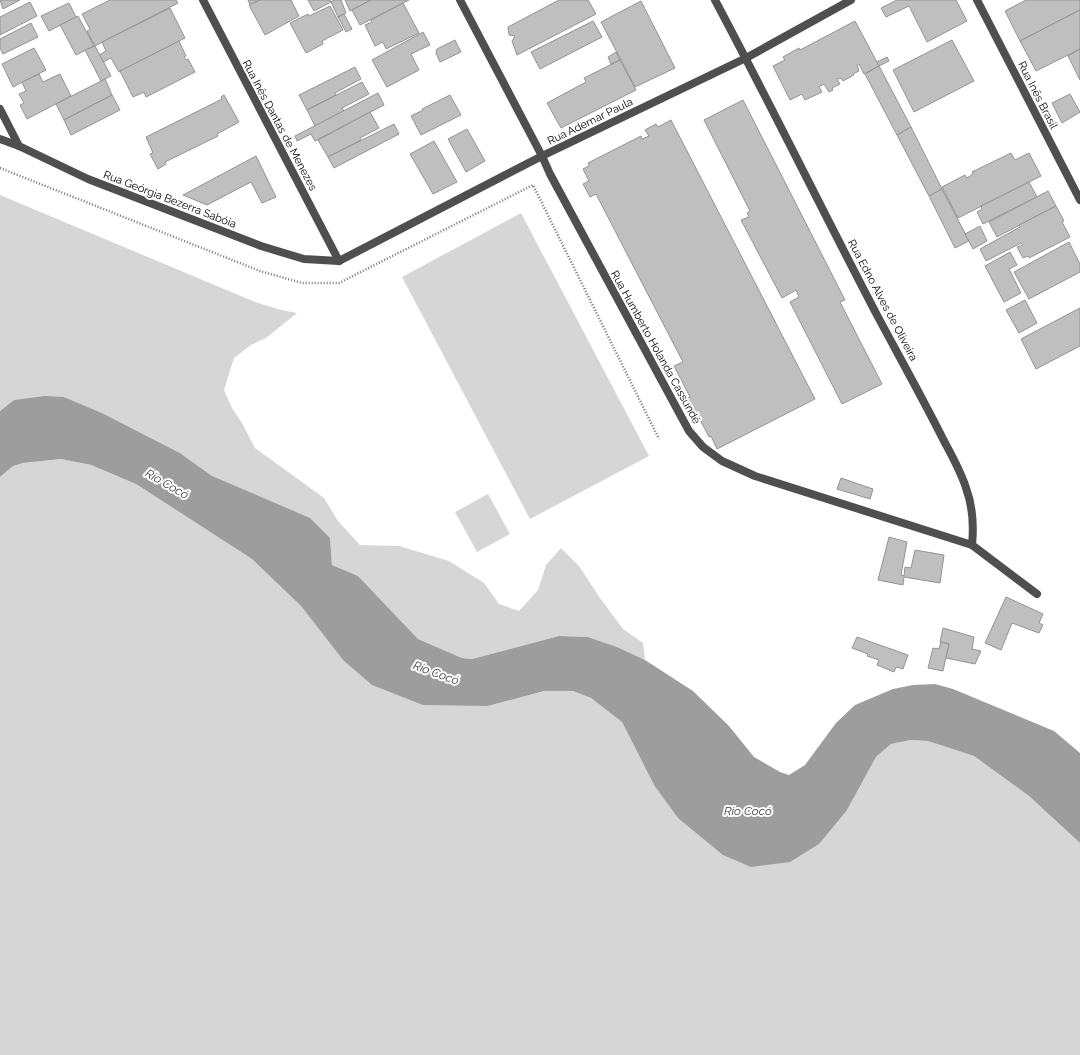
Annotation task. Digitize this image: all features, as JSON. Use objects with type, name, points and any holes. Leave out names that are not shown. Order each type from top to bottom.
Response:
[{"type":"street","name":"Rua Inês Dantas de Menezes","points":[[203,0],[338,261]]},
{"type":"street","name":"Rua Humberto Holanda Cassundé","points":[[460,0],[550,174],[689,431],[702,447],[722,461],[755,476],[972,545]]},
{"type":"street","name":"Rua Edno Alves de Oliveira","points":[[715,0],[959,471],[972,507],[974,525],[972,545]]},
{"type":"street","name":"Rua Ademar Paula","points":[[338,261],[542,156],[746,58],[851,0]]},
{"type":"street","name":"Rua Inês Brasil","points":[[977,0],[1080,200]]},
{"type":"street","points":[[0,109],[19,146]]},
{"type":"street","name":"Rua Geórgia Bezerra Sabóia","points":[[0,139],[19,146],[88,179],[261,246],[304,259],[338,261]]},
{"type":"street","points":[[972,545],[1037,594]]},
{"type":"shaded area","points":[[0,195],[255,302],[297,313],[266,338],[251,345],[234,358],[224,390],[232,408],[255,448],[324,498],[338,521],[360,545],[399,546],[449,561],[484,583],[499,604],[519,611],[538,590],[546,565],[561,548],[579,566],[623,629],[643,643],[645,660],[617,647],[588,637],[559,636],[472,659],[462,658],[418,639],[358,576],[332,565],[330,538],[212,476],[180,453],[102,413],[64,397],[14,400],[0,411]]},
{"type":"shaded area","points":[[521,213],[649,456],[530,519],[402,277]]},
{"type":"shaded area","points":[[61,459],[91,465],[136,484],[252,559],[301,606],[343,660],[488,706],[544,691],[573,691],[591,698],[622,722],[654,785],[847,810],[876,757],[891,744],[909,740],[928,741],[974,756],[1029,796],[1080,843],[1080,1055],[0,1055],[0,477],[13,466],[23,463]]},
{"type":"shaded area","points":[[488,494],[510,534],[477,552],[455,512]]},
{"type":"water","name":"Rio Cocó","points":[[45,396],[64,397],[102,413],[180,453],[212,476],[310,518],[330,538],[332,565],[358,576],[418,639],[462,658],[472,659],[559,636],[588,637],[617,647],[645,660],[693,691],[729,726],[754,757],[780,772],[789,775],[805,765],[836,723],[855,705],[893,689],[913,685],[935,684],[953,689],[1054,731],[1080,753],[1080,843],[1029,796],[974,756],[928,741],[910,740],[891,744],[876,757],[847,810],[819,844],[790,862],[751,867],[723,855],[678,818],[654,785],[622,722],[591,698],[573,691],[544,691],[488,706],[423,705],[372,685],[343,660],[301,606],[252,559],[136,484],[91,465],[61,459],[23,463],[13,466],[0,477],[0,411],[14,400]]},
{"type":"building","points":[[0,0],[20,0],[3,9]]},
{"type":"building","points":[[110,0],[176,0],[178,3],[95,46],[87,31],[90,29],[82,14]]},
{"type":"building","points":[[248,0],[260,0],[250,5]]},
{"type":"building","points":[[260,0],[291,0],[299,16],[265,35],[249,5]]},
{"type":"building","points":[[308,0],[330,0],[331,2],[314,11]]},
{"type":"building","points":[[334,0],[341,0],[346,13],[338,17],[331,2]]},
{"type":"building","points":[[345,0],[371,0],[350,11]]},
{"type":"building","points":[[371,0],[409,0],[360,25],[352,10]]},
{"type":"building","points":[[559,0],[588,0],[596,14],[517,55],[512,41],[515,36],[509,35],[508,27]]},
{"type":"building","points":[[897,0],[956,0],[967,21],[927,42],[909,6],[886,17],[881,8]]},
{"type":"building","points":[[1026,0],[1080,0],[1080,10],[1020,41],[1005,11]]},
{"type":"building","points":[[641,1],[675,68],[635,87],[601,22]]},
{"type":"building","points":[[30,2],[37,16],[0,35],[0,17]]},
{"type":"building","points":[[69,3],[76,17],[49,31],[41,16]]},
{"type":"building","points":[[403,3],[419,33],[386,49],[383,42],[375,46],[365,25],[372,22],[371,20]]},
{"type":"building","points":[[330,6],[343,30],[322,41],[323,44],[306,53],[290,23],[308,14],[309,16]]},
{"type":"building","points":[[170,8],[185,38],[119,72],[111,58],[103,62],[99,55],[106,51],[102,42]]},
{"type":"building","points":[[1080,10],[1080,49],[1036,71],[1020,41]]},
{"type":"building","points":[[344,14],[352,29],[346,32],[338,17]]},
{"type":"building","points":[[78,16],[94,46],[76,55],[60,25]]},
{"type":"building","points":[[593,21],[602,37],[540,69],[531,52]]},
{"type":"building","points":[[855,21],[879,66],[864,74],[859,64],[857,65],[859,71],[853,74],[854,75],[843,81],[841,78],[837,79],[840,84],[832,88],[833,90],[829,92],[824,84],[819,87],[822,92],[805,100],[802,94],[790,100],[773,66],[785,60],[783,57],[799,48],[800,50]]},
{"type":"building","points":[[31,23],[38,37],[3,54],[0,48],[0,39]]},
{"type":"building","points":[[423,32],[430,45],[411,54],[419,70],[387,87],[372,60]]},
{"type":"building","points":[[455,40],[461,52],[440,62],[436,53],[437,49]]},
{"type":"building","points":[[952,40],[974,81],[914,112],[893,70]]},
{"type":"building","points":[[179,41],[186,56],[184,57],[186,60],[188,59],[195,72],[146,97],[144,92],[133,97],[120,71]]},
{"type":"building","points":[[95,46],[111,76],[101,81],[85,50]]},
{"type":"building","points":[[34,48],[46,70],[13,87],[2,64]]},
{"type":"building","points":[[1080,49],[1080,80],[1068,56]]},
{"type":"building","points":[[616,52],[620,60],[611,64],[608,57]]},
{"type":"building","points":[[887,57],[889,61],[879,66],[877,62]]},
{"type":"building","points":[[620,60],[636,90],[561,128],[547,103],[586,82],[584,78]]},
{"type":"building","points":[[879,66],[911,127],[897,135],[865,74]]},
{"type":"building","points":[[355,67],[361,79],[335,93],[336,95],[307,110],[299,95]]},
{"type":"building","points":[[39,74],[43,82],[60,74],[71,96],[27,119],[20,105],[24,103],[19,94],[26,91],[22,82]]},
{"type":"building","points":[[105,79],[112,95],[64,120],[56,104]]},
{"type":"building","points":[[362,82],[369,94],[342,108],[344,111],[315,126],[307,110]]},
{"type":"building","points":[[378,93],[384,105],[315,141],[311,134],[297,141],[295,136]]},
{"type":"building","points":[[1070,94],[1080,112],[1062,123],[1052,103]]},
{"type":"building","points":[[112,95],[120,110],[71,135],[64,120]]},
{"type":"building","points":[[224,95],[239,122],[217,134],[218,136],[165,162],[166,164],[158,169],[150,154],[153,153],[146,137],[222,99],[221,97]]},
{"type":"building","points":[[450,95],[461,115],[421,135],[411,116]]},
{"type":"building","points":[[743,100],[845,300],[840,302],[882,384],[842,404],[790,302],[799,297],[796,290],[782,298],[741,220],[749,217],[747,213],[750,211],[704,120]]},
{"type":"building","points":[[370,112],[379,128],[360,138],[361,140],[328,157],[318,140]]},
{"type":"building","points":[[671,120],[815,399],[717,449],[711,436],[709,437],[687,398],[690,397],[674,366],[683,362],[596,194],[590,197],[583,184],[589,181],[583,169],[589,166],[588,163],[641,136],[642,139],[649,136],[645,130],[656,124],[658,127]]},
{"type":"building","points":[[394,124],[399,134],[334,168],[328,157]]},
{"type":"building","points":[[911,127],[942,189],[929,196],[897,135]]},
{"type":"building","points":[[467,129],[485,161],[466,172],[448,139]]},
{"type":"building","points":[[434,141],[457,182],[433,194],[410,154]]},
{"type":"building","points":[[1011,153],[1015,160],[1029,153],[1041,176],[958,218],[942,187],[965,175],[967,178],[973,174],[972,172]]},
{"type":"building","points":[[256,156],[276,197],[262,203],[251,182],[207,205],[183,195]]},
{"type":"building","points":[[1029,182],[1037,197],[983,224],[977,212],[982,209],[981,206]]},
{"type":"building","points":[[942,189],[969,241],[955,248],[929,196]]},
{"type":"building","points":[[1048,191],[1056,206],[997,237],[989,222]]},
{"type":"building","points":[[1056,206],[1070,237],[1029,258],[1028,256],[1023,258],[1017,247],[1023,245],[1021,243],[986,261],[980,249],[1020,227],[1019,225]]},
{"type":"building","points":[[980,226],[987,241],[973,249],[965,234]]},
{"type":"building","points":[[1069,242],[1080,264],[1080,272],[1029,299],[1014,272]]},
{"type":"building","points":[[1010,252],[1017,265],[1009,269],[1021,293],[1004,302],[985,266]]},
{"type":"building","points":[[1025,300],[1037,323],[1019,333],[1006,310]]},
{"type":"building","points":[[1080,308],[1080,346],[1036,369],[1021,339]]},
{"type":"building","points":[[841,478],[873,489],[870,499],[837,489]]},
{"type":"building","points":[[889,537],[907,542],[901,575],[904,576],[905,567],[911,568],[915,550],[944,555],[940,583],[904,577],[903,585],[878,580]]},
{"type":"building","points":[[1006,597],[1043,614],[1039,623],[1043,625],[1039,633],[1012,623],[1001,650],[985,643]]},
{"type":"building","points":[[943,628],[974,637],[972,649],[981,651],[975,664],[946,658],[949,644],[940,642]]},
{"type":"building","points":[[857,637],[908,655],[903,669],[896,667],[894,672],[877,665],[879,660],[867,656],[868,654],[852,648]]},
{"type":"building","points":[[941,642],[949,644],[943,671],[928,668],[933,648],[939,649]]}]
